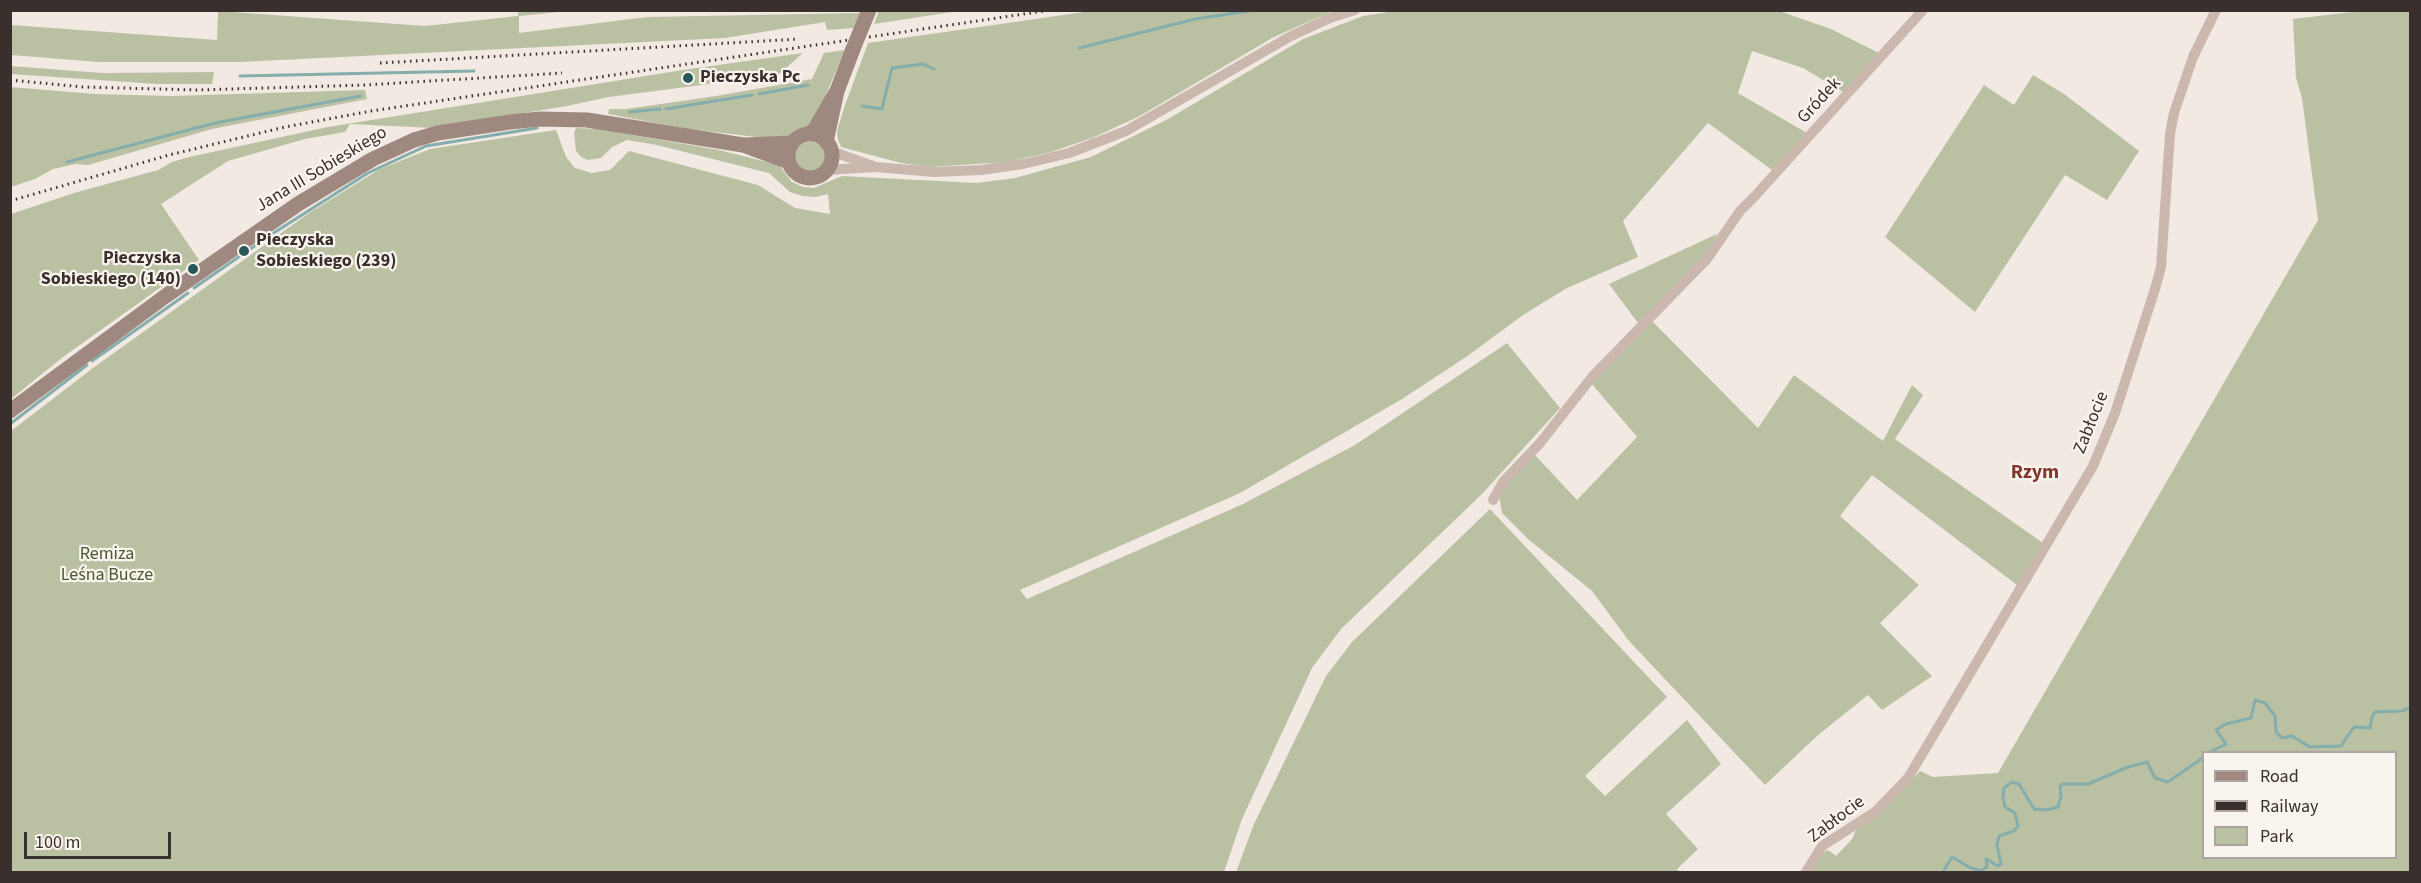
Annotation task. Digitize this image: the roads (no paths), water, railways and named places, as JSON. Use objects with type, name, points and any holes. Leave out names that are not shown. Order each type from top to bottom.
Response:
[{"type":"street","points":[[837,92],[829,146],[832,158],[827,170],[821,175],[806,178],[799,175],[789,162],[788,156],[792,143],[815,129],[837,92],[869,10]]},
{"type":"street","points":[[827,170],[876,167],[934,172],[981,170],[1023,164],[1069,153],[1126,131],[1291,36],[1330,18],[1355,10]]},
{"type":"street","name":"Gródek","points":[[1493,500],[1503,482],[1540,443],[1592,377],[1707,259],[1740,211],[1923,10]]},
{"type":"street","name":"Zabłocie","points":[[1806,873],[1822,846],[1875,812],[1908,778],[2093,466],[2115,413],[2161,267],[2170,134],[2174,113],[2196,49],[2216,10]]},
{"type":"street","name":"Jana III Sobieskiego","points":[[10,411],[158,302],[298,204],[366,162],[407,142],[438,133],[510,122],[564,119],[621,123],[743,145],[789,162]]},
{"type":"street","points":[[809,134],[821,138],[829,146],[876,167]]},
{"type":"street","name":"Jana III Sobieskiego","points":[[743,145],[792,143]]},
{"type":"waterway","points":[[1079,48],[1195,19],[1256,10]]},
{"type":"waterway","points":[[862,106],[882,109],[892,68],[923,64],[934,69]]},
{"type":"waterway","points":[[240,76],[474,71]]},
{"type":"waterway","points":[[759,94],[808,85]]},
{"type":"waterway","points":[[666,109],[752,95]]},
{"type":"waterway","points":[[67,162],[215,123],[360,96]]},
{"type":"waterway","points":[[629,112],[660,109]]},
{"type":"waterway","points":[[272,234],[368,173],[426,146],[537,128]]},
{"type":"waterway","points":[[194,288],[266,238]]},
{"type":"waterway","points":[[92,361],[188,293]]},
{"type":"waterway","points":[[10,424],[87,365]]},
{"type":"waterway","points":[[2212,751],[2226,744],[2216,730],[2226,724],[2251,718],[2255,700],[2265,703],[2275,716],[2276,732],[2282,738],[2292,736],[2310,747],[2341,746],[2354,727],[2370,728],[2375,712],[2402,711],[2410,708]]},
{"type":"waterway","points":[[1943,872],[1952,857],[1980,871],[1987,867],[1986,859],[1998,866],[2001,864],[1997,845],[1999,836],[2014,831],[2018,826],[2015,813],[2005,807],[2003,798],[2004,788],[2012,782],[2019,784],[2034,809],[2046,810],[2058,807],[2061,797],[2060,786],[2063,784],[2088,784],[2128,767],[2147,762],[2155,778],[2168,782],[2202,758]]},
{"type":"railway","points":[[10,201],[169,155],[285,127],[371,111],[1051,10]]},
{"type":"railway","points":[[380,63],[799,39]]},
{"type":"railway","points":[[10,80],[83,87],[197,90],[365,85],[562,73]]},
{"type":"place","name":"Pieczyska Pc","points":[[688,78]]},
{"type":"place","name":"Pieczyska Sobieskiego (239)","points":[[244,251]]},
{"type":"place","name":"Pieczyska Sobieskiego (140)","points":[[193,269]]},
{"type":"district","name":"Rzym","points":[[2035,474]]},
{"type":"park label","name":"Remiza Leśna Bucze","points":[[107,565]]}]
